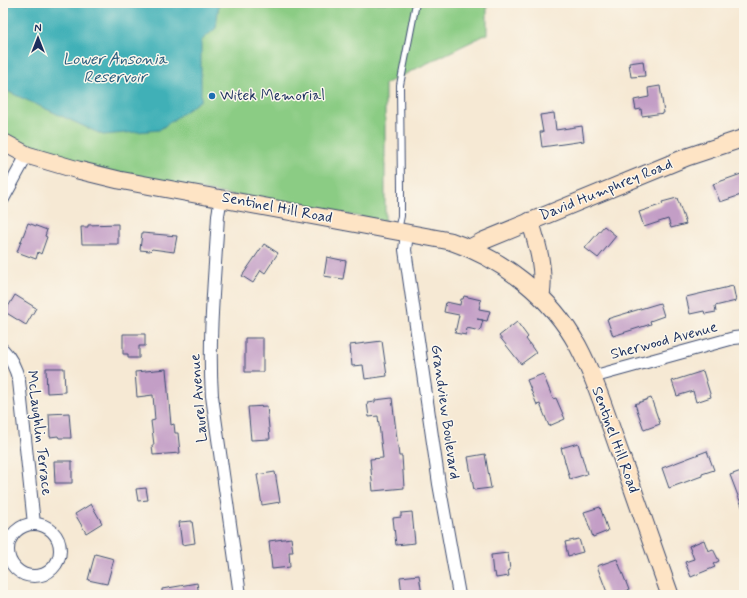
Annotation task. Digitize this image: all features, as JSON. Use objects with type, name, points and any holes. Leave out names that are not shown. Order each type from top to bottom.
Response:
[{"type":"main road","name":"David Humphrey Road","points":[[470,248],[483,241],[688,157],[744,138]]},
{"type":"main road","name":"Sentinel Hill Road","points":[[3,142],[27,155],[119,180],[450,241],[470,248],[508,270],[541,296],[567,328],[577,345],[592,377],[670,595]]},
{"type":"main road","points":[[530,222],[542,269],[543,282],[541,296]]},
{"type":"street","points":[[3,199],[27,155]]},
{"type":"street","name":"Laurel Avenue","points":[[221,198],[217,231],[210,369],[212,396],[240,595]]},
{"type":"street","name":"Grandview Boulevard","points":[[403,232],[439,484],[459,595]]},
{"type":"street","name":"Sherwood Avenue","points":[[592,377],[734,338],[744,338]]},
{"type":"street","name":"McLaughlin Terrace","points":[[3,350],[16,369],[19,381],[34,524]]},
{"type":"street","points":[[34,524],[42,525],[52,531],[59,542],[60,550],[57,561],[50,571],[33,576],[24,574],[17,569],[8,554],[12,536],[18,529],[26,525],[34,524]]},
{"type":"lane","points":[[403,232],[401,216],[400,85],[416,3]]},
{"type":"green space","points":[[3,3],[487,3],[487,34],[385,84],[385,221],[107,174],[28,148],[3,134]]},
{"type":"water","name":"Lower Ansonia Reservoir","points":[[3,3],[219,3],[216,28],[201,41],[201,100],[159,130],[103,135],[9,92],[3,87]]},
{"type":"building","points":[[643,61],[645,76],[631,77],[629,63]]},
{"type":"building","points":[[660,86],[664,113],[642,116],[641,109],[636,110],[634,100],[649,97],[648,88]]},
{"type":"building","points":[[554,113],[556,130],[582,126],[584,141],[542,147],[540,132],[543,132],[540,115]]},
{"type":"building","points":[[744,173],[744,194],[720,202],[713,184]]},
{"type":"building","points":[[677,198],[686,224],[671,228],[668,219],[644,227],[639,212],[663,204],[662,202]]},
{"type":"building","points":[[28,223],[47,230],[45,236],[47,237],[41,254],[38,252],[36,259],[17,252]]},
{"type":"building","points":[[118,224],[118,244],[82,244],[81,227],[88,227],[88,225]]},
{"type":"building","points":[[604,226],[616,236],[598,258],[585,248]]},
{"type":"building","points":[[142,233],[177,236],[174,252],[152,249],[150,251],[140,250]]},
{"type":"building","points":[[264,244],[278,253],[265,273],[261,270],[253,283],[242,276]]},
{"type":"building","points":[[327,257],[346,261],[343,279],[324,276]]},
{"type":"building","points":[[733,286],[736,301],[715,306],[716,312],[705,314],[704,311],[690,314],[686,297]]},
{"type":"building","points":[[15,295],[36,308],[26,325],[5,312]]},
{"type":"building","points":[[464,296],[481,300],[479,309],[490,311],[487,321],[483,320],[480,331],[467,328],[466,335],[455,333],[459,315],[444,312],[446,302],[460,305],[461,299],[463,299]]},
{"type":"building","points":[[660,303],[664,316],[650,321],[651,324],[613,336],[607,319]]},
{"type":"building","points":[[517,322],[528,337],[526,339],[536,353],[521,364],[499,336]]},
{"type":"building","points":[[123,334],[145,334],[145,346],[139,346],[139,358],[128,358],[128,354],[123,354]]},
{"type":"building","points":[[245,338],[263,338],[263,372],[245,372]]},
{"type":"building","points":[[382,341],[387,376],[365,379],[363,365],[352,366],[350,345]]},
{"type":"building","points":[[46,368],[64,368],[65,392],[47,393]]},
{"type":"building","points":[[166,369],[171,425],[174,424],[175,433],[178,433],[180,453],[153,455],[152,445],[154,445],[151,421],[155,420],[153,395],[137,397],[135,372]]},
{"type":"building","points":[[703,371],[711,397],[696,402],[693,391],[677,396],[672,381]]},
{"type":"building","points":[[543,374],[553,399],[556,398],[565,419],[549,426],[540,404],[537,405],[527,380]]},
{"type":"building","points":[[392,398],[399,456],[402,456],[404,488],[373,491],[370,459],[383,458],[378,416],[369,417],[367,403],[375,402],[375,400]]},
{"type":"building","points":[[651,398],[660,424],[644,430],[635,404]]},
{"type":"building","points":[[267,406],[270,439],[251,440],[248,407]]},
{"type":"building","points":[[69,413],[71,438],[59,438],[58,436],[50,437],[49,414]]},
{"type":"building","points":[[578,443],[587,474],[570,479],[561,448]]},
{"type":"building","points":[[707,451],[714,470],[669,488],[662,468]]},
{"type":"building","points":[[485,454],[491,488],[474,490],[468,457]]},
{"type":"building","points":[[54,461],[72,461],[72,483],[55,483]]},
{"type":"building","points":[[744,470],[744,508],[743,509],[730,475]]},
{"type":"building","points":[[275,472],[280,502],[262,505],[257,475]]},
{"type":"building","points":[[146,488],[148,500],[138,501],[136,489]]},
{"type":"building","points":[[91,504],[102,523],[86,533],[75,514]]},
{"type":"building","points":[[600,507],[608,531],[593,537],[584,512]]},
{"type":"building","points":[[412,512],[415,543],[396,545],[393,518],[401,517],[401,513]]},
{"type":"building","points":[[192,521],[195,543],[182,545],[179,522]]},
{"type":"building","points":[[291,538],[293,552],[289,552],[290,567],[272,569],[269,541]]},
{"type":"building","points":[[579,539],[583,552],[568,556],[565,542]]},
{"type":"building","points":[[704,540],[708,551],[713,549],[719,561],[713,564],[715,567],[691,577],[685,562],[694,559],[689,546]]},
{"type":"building","points":[[508,553],[510,570],[508,571],[509,576],[496,578],[495,572],[493,573],[491,555]]},
{"type":"building","points":[[95,554],[114,559],[107,584],[88,580]]},
{"type":"building","points":[[617,559],[629,590],[614,595],[608,595],[597,566]]},
{"type":"building","points":[[419,575],[422,595],[402,595],[400,577]]},
{"type":"building","points":[[197,583],[199,595],[162,595],[162,589]]},
{"type":"place","name":"Witek Memorial","points":[[212,96]]}]
